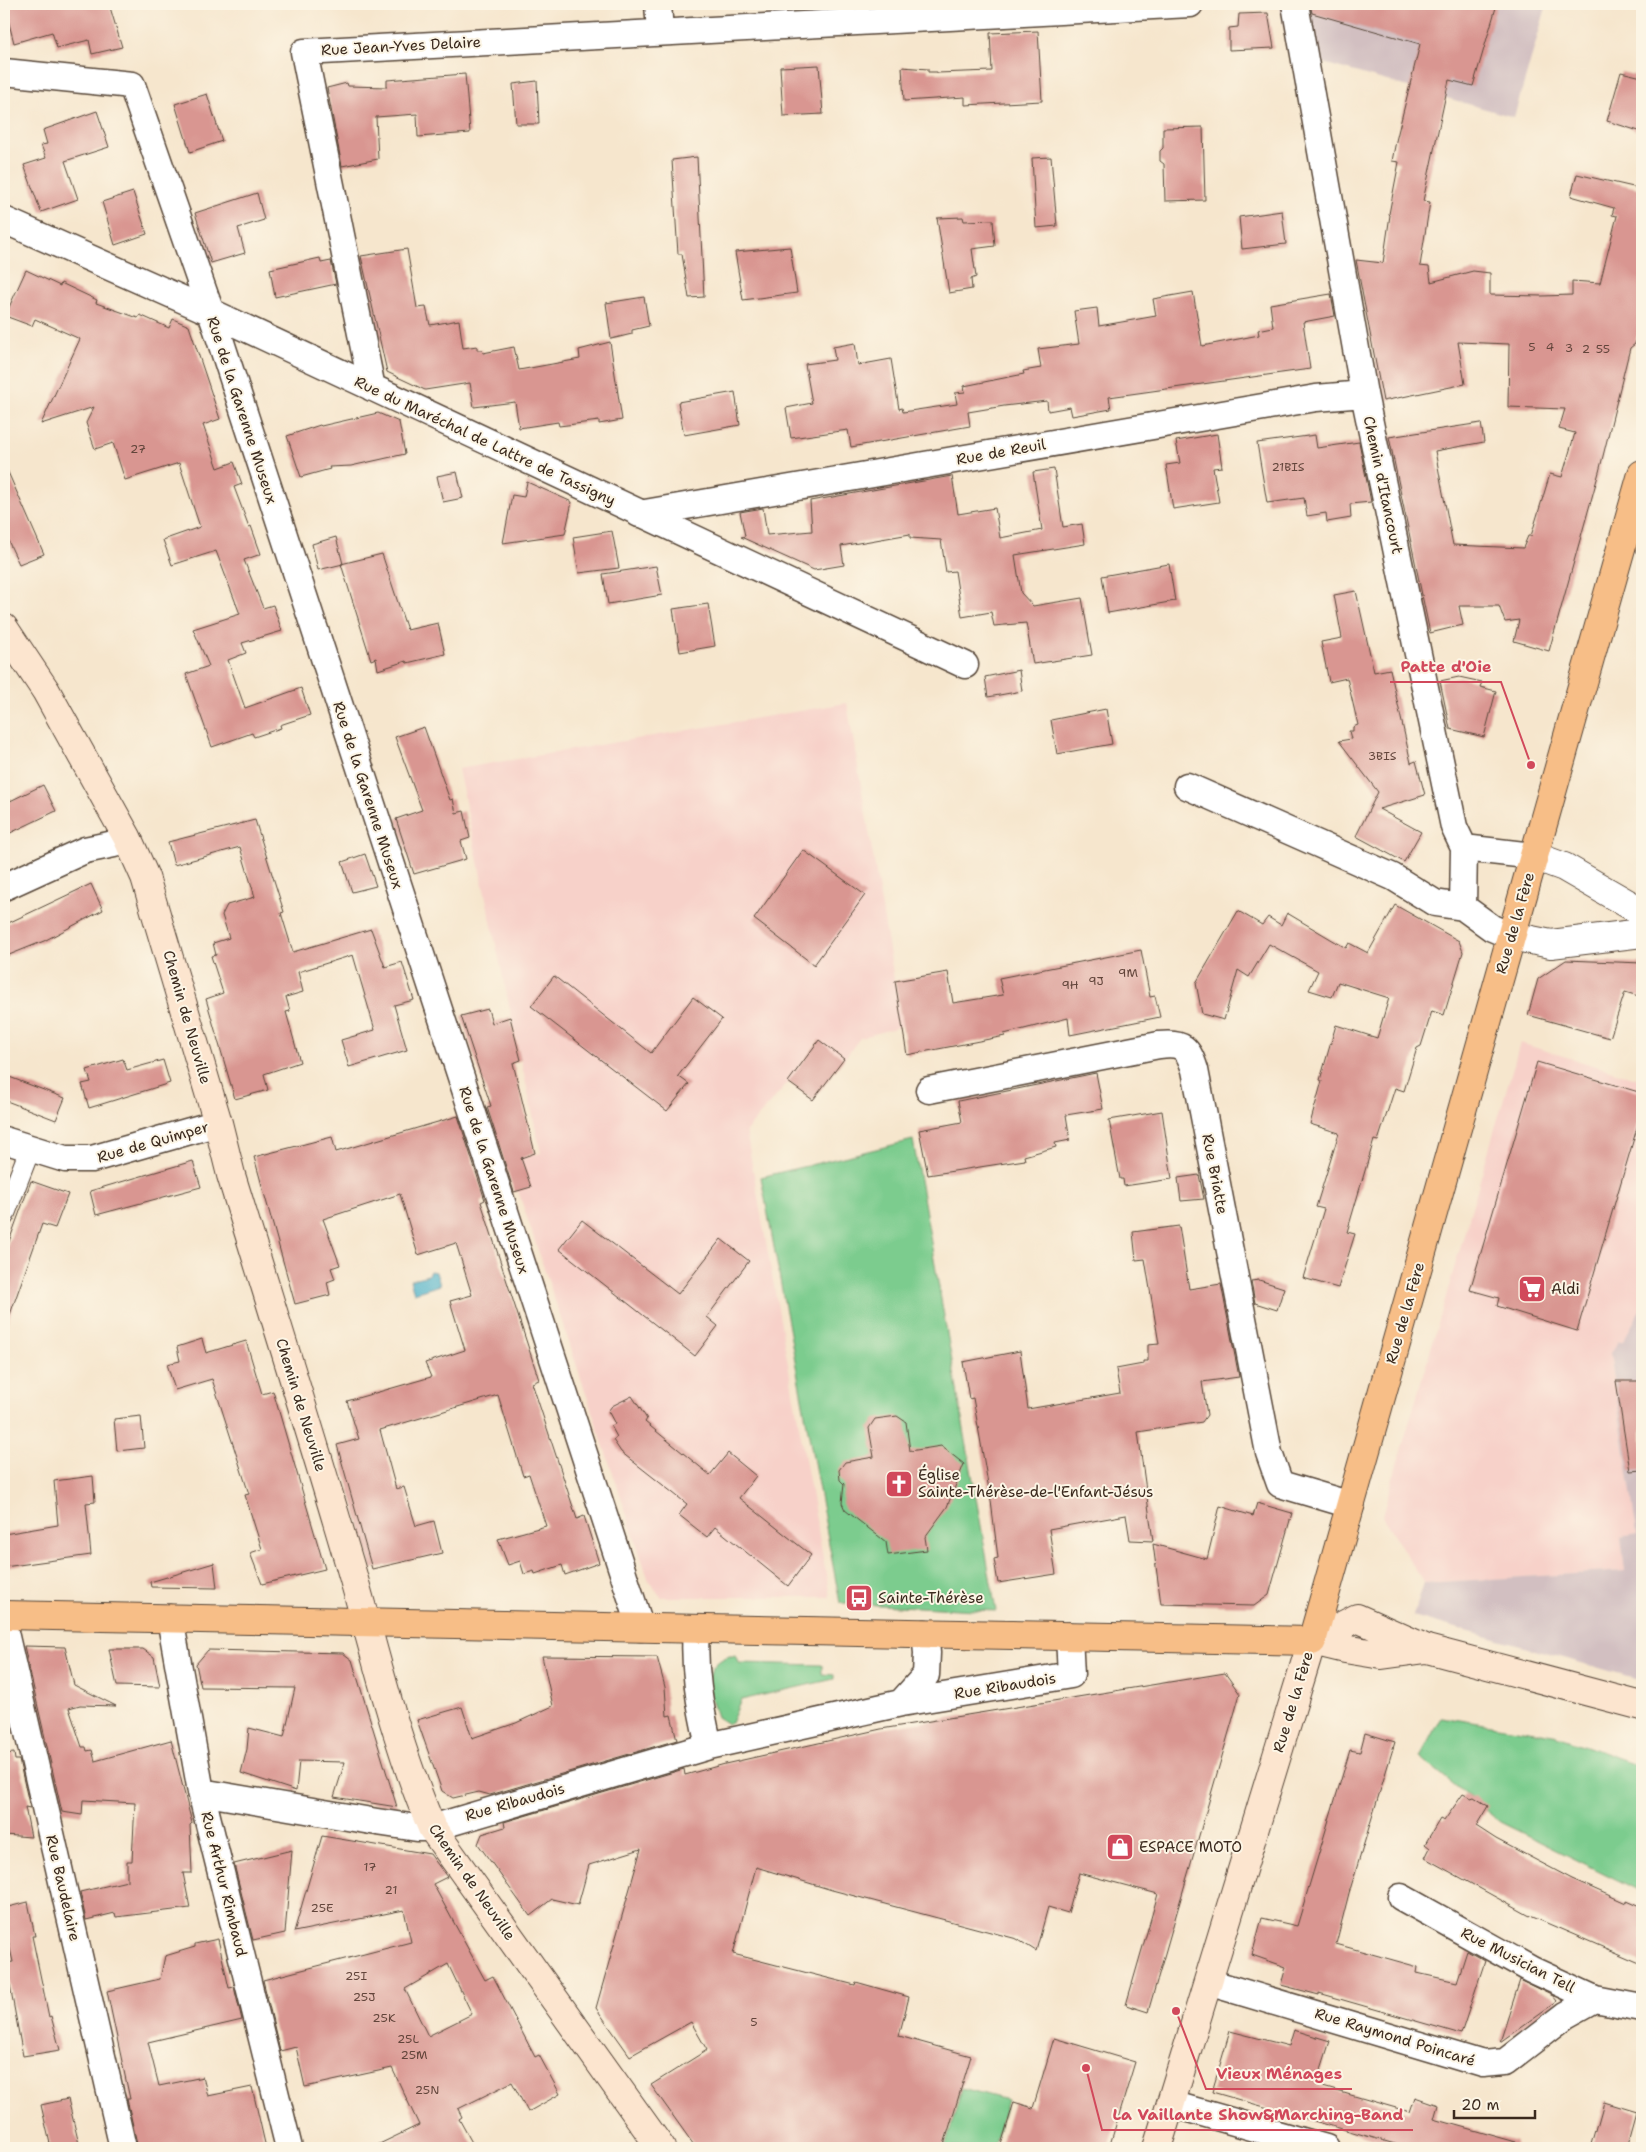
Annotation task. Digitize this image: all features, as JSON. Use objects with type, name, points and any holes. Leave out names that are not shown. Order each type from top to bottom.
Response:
[{"type":"main road","name":"Rue de la Fère","points":[[1157,2148],[1312,1641],[1642,474]]},
{"type":"main road","name":"Chemin de Neuville","points":[[4,628],[46,691],[127,837],[145,877],[218,1123],[231,1175],[379,1671],[417,1793],[432,1828],[662,2148]]},
{"type":"main road","points":[[4,1615],[1312,1641],[1356,1618],[1427,1649],[1642,1706]]},
{"type":"street","points":[[658,4],[660,32]]},
{"type":"street","name":"Rue Jean-Yves Delaire","points":[[372,388],[304,52],[1053,8],[1190,4]]},
{"type":"street","name":"Chemin d'Itancourt","points":[[1295,4],[1364,394],[1454,827],[1464,848],[1463,907]]},
{"type":"street","name":"Rue de la Garenne Museux","points":[[4,72],[132,85],[211,312],[641,1628]]},
{"type":"street","name":"Rue du Maréchal de Lattre de Tassigny","points":[[4,220],[211,312],[964,665]]},
{"type":"street","name":"Rue de Reuil","points":[[639,514],[1316,398],[1364,394]]},
{"type":"street","points":[[1187,786],[1393,877],[1435,903],[1463,907],[1492,928],[1512,936],[1551,944],[1642,933]]},
{"type":"street","points":[[4,887],[84,850],[114,844],[127,837]]},
{"type":"street","points":[[1464,848],[1496,853],[1515,852],[1534,856],[1570,870],[1642,912]]},
{"type":"street","name":"Rue Briatte","points":[[929,1090],[1170,1043],[1181,1046],[1189,1052],[1195,1070],[1269,1453],[1274,1468],[1280,1484],[1351,1504]]},
{"type":"street","name":"Rue de Quimper","points":[[4,1140],[65,1159],[92,1159],[218,1123]]},
{"type":"street","points":[[4,1216],[30,1149]]},
{"type":"street","name":"Rue Arthur Rimbaud","points":[[170,1618],[200,1792],[290,2148]]},
{"type":"street","name":"Rue Baudelaire","points":[[4,1628],[123,2148]]},
{"type":"street","points":[[696,1629],[695,1647],[698,1698],[709,1746]]},
{"type":"street","points":[[901,1703],[926,1675],[927,1652],[925,1633]]},
{"type":"street","name":"Rue Ribaudois","points":[[200,1792],[417,1828],[432,1828],[709,1746],[901,1703],[1071,1675],[1069,1636]]},
{"type":"street","name":"Rue Musician Tell","points":[[1401,1897],[1532,1970],[1595,1999],[1642,2008]]},
{"type":"street","name":"Rue Raymond Poincaré","points":[[1208,1982],[1483,2064],[1505,2062],[1566,2016],[1595,1999]]},
{"type":"street","points":[[1171,2104],[1326,2148]]},
{"type":"shaded area","points":[[1280,4],[1547,4],[1514,117],[1288,53]]},
{"type":"shaded area","points":[[847,703],[902,1026],[860,1038],[844,1059],[818,1040],[788,1082],[746,1131],[830,1597],[661,1597],[649,1581],[508,1161],[541,1153],[458,769]]},
{"type":"shaded area","points":[[1520,1043],[1642,1080],[1642,1307],[1623,1342],[1610,1352],[1637,1534],[1621,1537],[1625,1571],[1424,1583],[1382,1516]]},
{"type":"shaded area","points":[[1642,1307],[1642,1680],[1413,1616],[1424,1583],[1625,1571],[1621,1537],[1637,1534],[1610,1352],[1612,1352],[1618,1341],[1623,1341]]},
{"type":"green space","points":[[913,1140],[996,1611],[840,1603],[761,1177]]},
{"type":"green space","points":[[729,1656],[735,1656],[739,1663],[822,1665],[822,1674],[834,1675],[834,1679],[741,1700],[731,1723],[728,1724],[717,1717],[711,1699],[709,1682],[713,1667]]},
{"type":"green space","points":[[1441,1717],[1554,1735],[1642,1766],[1642,1892],[1500,1822],[1420,1757]]},
{"type":"green space","points":[[962,2088],[1007,2100],[994,2148],[945,2148]]},
{"type":"water","points":[[430,1271],[436,1272],[440,1285],[414,1293],[410,1280],[428,1275]]},
{"type":"building","points":[[4,4],[109,4],[122,47],[92,54],[89,40],[57,48],[52,32],[14,43]]},
{"type":"building","points":[[1310,4],[1497,4],[1473,86],[1449,80],[1423,201],[1430,202],[1420,266],[1429,267],[1431,282],[1473,271],[1490,273],[1490,295],[1542,296],[1572,295],[1572,281],[1600,283],[1617,216],[1612,215],[1614,208],[1571,196],[1577,174],[1642,189],[1642,318],[1635,344],[1630,348],[1599,472],[1549,651],[1514,641],[1519,620],[1505,622],[1499,606],[1459,606],[1463,625],[1430,633],[1389,437],[1481,423],[1484,442],[1435,451],[1453,545],[1523,548],[1528,536],[1531,536],[1550,474],[1562,477],[1575,433],[1559,429],[1565,409],[1508,407],[1509,344],[1458,342],[1465,384],[1383,401],[1356,260],[1383,263],[1389,214],[1399,162],[1392,161],[1420,44],[1312,13]]},
{"type":"building","points":[[1268,13],[1274,48],[1229,50],[1229,28],[1238,27],[1239,14]]},
{"type":"building","points":[[1038,31],[1042,101],[965,105],[965,97],[904,101],[902,67],[928,69],[928,72],[937,73],[992,71],[990,33]]},
{"type":"building","points":[[819,65],[823,114],[783,116],[780,67]]},
{"type":"building","points":[[1621,72],[1642,77],[1642,132],[1607,121]]},
{"type":"building","points":[[465,74],[470,133],[418,137],[417,114],[376,117],[378,159],[342,166],[327,88],[347,83],[348,86],[387,87],[387,80]]},
{"type":"building","points":[[537,81],[539,124],[516,124],[513,84]]},
{"type":"building","points":[[207,94],[222,141],[190,152],[175,104]]},
{"type":"building","points":[[97,111],[109,147],[65,161],[78,199],[41,212],[24,165],[46,158],[41,145],[47,144],[43,130]]},
{"type":"building","points":[[1203,127],[1205,200],[1165,201],[1164,164],[1160,161],[1160,151],[1163,148],[1163,128]]},
{"type":"building","points":[[697,157],[704,297],[689,298],[682,254],[678,254],[672,160]]},
{"type":"building","points":[[1051,157],[1057,226],[1036,228],[1032,158]]},
{"type":"building","points":[[133,192],[147,234],[115,245],[102,202]]},
{"type":"building","points":[[257,193],[264,220],[238,228],[245,253],[211,263],[195,213]]},
{"type":"building","points":[[1282,211],[1286,244],[1242,249],[1239,217]]},
{"type":"building","points":[[963,217],[964,221],[993,220],[995,246],[972,249],[976,277],[971,279],[972,289],[949,293],[937,218]]},
{"type":"building","points":[[790,247],[797,293],[743,300],[735,252]]},
{"type":"building","points":[[407,249],[417,308],[426,307],[430,325],[459,320],[463,348],[477,346],[477,350],[482,350],[483,353],[514,347],[519,370],[580,359],[579,350],[610,342],[622,420],[599,424],[599,421],[559,426],[558,422],[519,428],[515,402],[474,407],[470,383],[425,390],[387,372],[361,256]]},
{"type":"building","points":[[320,258],[321,263],[331,261],[336,284],[275,297],[270,269]]},
{"type":"building","points":[[26,270],[60,286],[61,283],[97,300],[96,303],[138,318],[140,315],[169,328],[173,319],[189,326],[220,419],[203,425],[218,468],[234,462],[242,484],[234,487],[261,554],[244,560],[263,608],[273,605],[282,631],[242,643],[246,653],[228,660],[245,708],[301,688],[310,715],[280,725],[281,728],[254,737],[252,733],[212,747],[186,674],[209,666],[193,629],[240,614],[216,551],[172,565],[163,540],[200,527],[179,463],[125,480],[113,443],[95,449],[86,423],[94,407],[41,424],[80,339],[35,319],[32,326],[5,316]]},
{"type":"building","points":[[1193,292],[1202,346],[1259,335],[1258,330],[1273,327],[1270,304],[1331,294],[1335,316],[1303,322],[1310,369],[1109,397],[1111,409],[1072,416],[1070,407],[1048,411],[1047,401],[968,412],[970,426],[851,447],[848,430],[791,438],[786,408],[812,403],[805,364],[835,360],[833,347],[855,343],[858,365],[891,359],[899,409],[902,408],[903,412],[957,404],[955,393],[965,392],[964,386],[1024,374],[1023,371],[1041,368],[1038,349],[1079,344],[1074,311],[1097,308],[1099,326],[1156,316],[1153,299]]},
{"type":"building","points":[[644,297],[649,326],[632,330],[632,334],[611,339],[606,303]]},
{"type":"building","points":[[735,392],[740,425],[684,435],[678,402]]},
{"type":"building","points":[[378,413],[399,422],[405,454],[351,466],[329,467],[330,469],[301,477],[287,436],[320,425]]},
{"type":"building","points":[[1217,434],[1222,467],[1213,468],[1219,502],[1173,509],[1166,465],[1180,463],[1176,441]]},
{"type":"building","points":[[1315,435],[1317,448],[1359,442],[1371,502],[1350,504],[1351,518],[1327,522],[1326,513],[1307,516],[1304,498],[1267,503],[1257,443]]},
{"type":"building","points":[[4,463],[44,554],[19,564],[4,532]]},
{"type":"building","points":[[1054,469],[1063,527],[1082,524],[1085,544],[1015,555],[1021,593],[1033,606],[1082,598],[1092,655],[1033,664],[1026,623],[994,626],[991,612],[962,617],[955,571],[946,572],[941,540],[910,538],[910,534],[841,546],[844,565],[814,570],[741,537],[745,536],[740,512],[763,508],[767,535],[812,531],[810,501],[952,476],[958,514],[995,508],[1000,538],[1042,530],[1033,472]]},
{"type":"building","points":[[457,472],[463,498],[443,502],[437,476]]},
{"type":"building","points":[[527,482],[572,502],[565,534],[503,543],[512,495],[524,497]]},
{"type":"building","points":[[612,531],[619,568],[579,573],[573,537]]},
{"type":"building","points":[[336,537],[343,564],[318,570],[312,544]]},
{"type":"building","points":[[382,554],[407,630],[438,623],[445,654],[407,663],[406,661],[378,670],[376,658],[371,660],[341,564]]},
{"type":"building","points":[[1169,564],[1175,601],[1108,613],[1102,576]]},
{"type":"building","points":[[656,566],[662,595],[608,604],[603,574]]},
{"type":"building","points":[[1356,591],[1374,672],[1390,669],[1411,763],[1416,761],[1425,795],[1379,809],[1421,832],[1404,862],[1356,836],[1378,792],[1339,741],[1351,739],[1349,731],[1353,731],[1353,727],[1358,725],[1347,678],[1329,682],[1321,642],[1342,638],[1334,595]]},
{"type":"building","points":[[708,604],[715,646],[680,652],[673,609]]},
{"type":"building","points":[[1019,670],[1022,691],[988,697],[985,677]]},
{"type":"building","points":[[1459,677],[1482,682],[1480,687],[1496,691],[1484,737],[1450,729],[1440,681]]},
{"type":"building","points":[[1106,709],[1112,744],[1057,754],[1051,720]]},
{"type":"building","points":[[424,727],[450,800],[453,799],[456,813],[464,811],[470,838],[461,841],[466,859],[414,874],[396,819],[422,810],[395,737]]},
{"type":"building","points":[[43,785],[56,811],[4,836],[4,804]]},
{"type":"building","points":[[255,820],[284,912],[281,913],[293,952],[371,929],[385,967],[402,962],[414,1000],[394,1005],[407,1050],[349,1067],[341,1040],[375,1030],[353,955],[298,972],[303,992],[286,997],[290,1011],[286,1012],[300,1062],[264,1074],[268,1090],[235,1099],[206,999],[223,993],[211,956],[216,955],[213,943],[229,938],[222,915],[227,905],[255,897],[240,847],[174,865],[168,842]]},
{"type":"building","points":[[803,850],[865,895],[814,965],[754,919]]},
{"type":"building","points":[[365,854],[376,886],[352,892],[342,862]]},
{"type":"building","points":[[91,884],[103,910],[44,941],[4,957],[4,925]]},
{"type":"building","points":[[1395,905],[1459,941],[1463,952],[1444,1015],[1432,1011],[1421,1046],[1417,1048],[1404,1091],[1395,1088],[1378,1141],[1374,1140],[1347,1232],[1355,1234],[1338,1288],[1303,1278],[1324,1209],[1316,1207],[1339,1133],[1310,1124],[1322,1081],[1320,1080],[1336,1025],[1377,1038],[1389,998],[1338,982],[1332,997],[1309,990],[1318,971],[1269,944],[1249,977],[1238,970],[1224,1020],[1202,1014],[1196,983],[1238,911],[1262,925],[1268,917],[1281,925],[1287,913],[1346,948],[1349,943],[1368,953]]},
{"type":"building","points":[[1141,950],[1150,997],[1155,996],[1160,1017],[1070,1035],[1068,1018],[1004,1034],[1005,1036],[907,1055],[895,981],[948,972],[953,1003],[1003,995],[999,978]]},
{"type":"building","points":[[1566,960],[1642,963],[1642,997],[1625,992],[1610,1038],[1528,1015],[1538,979]]},
{"type":"building","points":[[554,976],[651,1053],[693,997],[722,1019],[678,1076],[689,1084],[667,1111],[531,1006]]},
{"type":"building","points":[[488,1009],[492,1023],[510,1017],[521,1060],[513,1063],[535,1153],[521,1158],[531,1187],[514,1192],[487,1107],[491,1106],[461,1016]]},
{"type":"building","points":[[819,1040],[844,1059],[813,1100],[788,1082]]},
{"type":"building","points":[[123,1059],[127,1070],[163,1060],[170,1083],[89,1108],[82,1084],[91,1082],[87,1070]]},
{"type":"building","points":[[1537,1062],[1642,1093],[1642,1111],[1577,1331],[1497,1306],[1499,1298],[1470,1290]]},
{"type":"building","points":[[1096,1073],[1103,1109],[1066,1115],[1070,1140],[1055,1143],[1056,1147],[1024,1156],[1025,1160],[928,1175],[919,1130],[962,1122],[958,1101]]},
{"type":"building","points":[[4,1075],[65,1098],[56,1120],[4,1100]]},
{"type":"building","points":[[1162,1111],[1172,1179],[1124,1186],[1123,1179],[1120,1179],[1109,1120]]},
{"type":"building","points":[[458,1116],[485,1200],[481,1202],[539,1380],[532,1383],[577,1519],[584,1516],[599,1563],[565,1575],[562,1565],[535,1574],[534,1571],[524,1574],[520,1561],[508,1565],[498,1539],[546,1526],[529,1474],[523,1476],[498,1395],[380,1430],[396,1489],[404,1487],[416,1526],[434,1521],[442,1553],[372,1569],[337,1445],[359,1439],[347,1401],[431,1377],[425,1363],[465,1350],[450,1301],[472,1295],[456,1243],[418,1255],[400,1194],[323,1219],[340,1265],[331,1268],[335,1279],[327,1282],[330,1295],[295,1304],[254,1157],[332,1137],[336,1152]]},
{"type":"building","points":[[193,1161],[201,1187],[96,1215],[90,1191]]},
{"type":"building","points":[[1199,1175],[1204,1199],[1181,1201],[1178,1178]]},
{"type":"building","points":[[31,1181],[68,1194],[55,1228],[42,1224],[7,1323],[4,1323],[4,1255]]},
{"type":"building","points":[[582,1220],[678,1294],[721,1239],[749,1261],[707,1317],[718,1326],[695,1356],[559,1249]]},
{"type":"building","points":[[1179,1226],[1189,1289],[1221,1284],[1239,1377],[1202,1382],[1207,1415],[1202,1422],[1138,1432],[1153,1541],[1130,1540],[1126,1515],[1049,1529],[1056,1574],[998,1583],[994,1559],[998,1558],[991,1501],[973,1398],[969,1399],[963,1362],[1020,1351],[1028,1409],[1120,1393],[1116,1369],[1143,1364],[1143,1361],[1148,1361],[1148,1345],[1159,1344],[1145,1259],[1136,1260],[1133,1232]]},
{"type":"building","points":[[1259,1280],[1284,1288],[1277,1310],[1255,1303],[1251,1281]]},
{"type":"building","points":[[202,1339],[206,1353],[246,1341],[262,1394],[273,1391],[325,1569],[262,1584],[250,1553],[262,1549],[245,1495],[249,1494],[212,1379],[175,1390],[167,1364],[180,1361],[177,1347]]},
{"type":"building","points":[[1616,1381],[1642,1381],[1642,1470],[1630,1471]]},
{"type":"building","points":[[632,1396],[647,1419],[645,1422],[710,1475],[728,1453],[756,1476],[739,1498],[811,1555],[788,1586],[715,1527],[707,1537],[679,1515],[687,1504],[621,1452],[613,1440],[617,1437],[611,1426],[615,1424],[608,1411],[612,1406]]},
{"type":"building","points":[[141,1416],[144,1448],[117,1451],[114,1419]]},
{"type":"building","name":"Église Sainte-Thérèse-de-l'Enfant-Jésus","points":[[897,1416],[906,1422],[910,1451],[941,1446],[964,1464],[947,1507],[925,1537],[927,1550],[888,1555],[886,1542],[845,1510],[842,1503],[844,1484],[840,1480],[839,1470],[845,1462],[874,1457],[869,1428],[875,1419]]},
{"type":"building","points":[[93,1476],[95,1502],[86,1503],[91,1555],[4,1567],[4,1534],[58,1525],[54,1481]]},
{"type":"building","points":[[1257,1503],[1292,1513],[1269,1595],[1254,1606],[1161,1604],[1153,1544],[1207,1559],[1220,1506],[1253,1516]]},
{"type":"building","points":[[214,1563],[217,1588],[151,1587],[150,1582]]},
{"type":"building","points":[[24,1646],[65,1647],[74,1685],[116,1706],[80,1705],[69,1708],[82,1747],[86,1747],[87,1751],[92,1750],[95,1761],[171,1740],[192,1823],[190,1825],[192,1873],[183,1873],[190,1908],[116,1917],[115,1913],[86,1920],[80,1892],[127,1881],[127,1861],[132,1861],[135,1803],[83,1800],[82,1815],[62,1812]]},
{"type":"building","points":[[109,1649],[143,1649],[154,1657],[160,1687],[117,1686]]},
{"type":"building","points":[[208,1650],[343,1653],[352,1660],[397,1807],[334,1797],[345,1762],[299,1761],[296,1791],[241,1773],[247,1749],[249,1728],[284,1737],[295,1688],[201,1687],[196,1664]]},
{"type":"building","points":[[542,1656],[657,1657],[665,1687],[667,1716],[671,1715],[677,1740],[490,1795],[479,1792],[453,1798],[442,1791],[417,1720],[462,1707],[472,1738],[516,1723],[553,1706]]},
{"type":"building","points":[[1225,1673],[1240,1694],[1148,2012],[1126,2005],[1158,1894],[1079,1873],[1068,1913],[1048,1907],[1036,1951],[1017,1939],[832,1890],[756,1867],[733,1954],[855,1985],[856,1982],[909,1997],[899,2036],[971,2056],[943,2148],[696,2148],[651,2085],[707,2050],[691,2022],[630,2056],[596,2008],[641,1849],[589,1865],[578,1905],[552,1899],[530,1916],[478,1844],[482,1834],[505,1827],[504,1822],[684,1769],[685,1775],[725,1764],[881,1729]]},
{"type":"building","points":[[1365,1733],[1395,1742],[1349,1893],[1336,1944],[1418,1967],[1417,1973],[1457,1982],[1467,1951],[1485,1961],[1461,2034],[1319,1993],[1319,1995],[1281,1985],[1286,1967],[1252,1955],[1262,1918],[1297,1926],[1350,1750],[1360,1752]]},
{"type":"building","points":[[14,1753],[15,1760],[19,1760],[30,1808],[25,1807],[31,1837],[4,1835],[4,1754]]},
{"type":"building","points":[[1463,1794],[1471,1798],[1474,1797],[1488,1806],[1476,1826],[1496,1839],[1572,1879],[1626,1903],[1626,1901],[1642,1908],[1642,1964],[1528,1915],[1425,1858],[1430,1848],[1425,1844],[1440,1819],[1444,1821]]},
{"type":"building","points":[[322,1836],[430,1854],[447,1877],[433,1884],[485,1980],[493,1976],[535,2057],[539,2055],[560,2094],[528,2112],[512,2082],[458,2109],[462,2117],[459,2119],[475,2148],[371,2148],[419,2125],[392,2068],[305,2087],[296,2047],[280,2051],[263,1980],[411,1942],[404,1910],[294,1932]],"holes":[[[448,1964],[472,2014],[428,2036],[405,1989]]]},
{"type":"building","points":[[292,1850],[285,1933],[253,1940],[234,1864]]},
{"type":"building","points":[[28,1902],[35,1936],[32,1936],[49,2017],[51,2016],[60,2050],[23,2056],[6,1963],[13,1962],[4,1922],[4,1908]]},
{"type":"building","points":[[218,1939],[229,1988],[234,1987],[242,2020],[148,2042],[159,2086],[203,2077],[208,2096],[252,2087],[266,2148],[138,2148],[127,2099],[130,2099],[107,1991],[160,1979],[165,1956],[195,1947],[195,1944]]},
{"type":"building","points":[[1520,1980],[1553,1996],[1557,2001],[1500,2042]]},
{"type":"building","points":[[1294,2030],[1330,2041],[1316,2085],[1410,2112],[1415,2097],[1438,2105],[1434,2119],[1516,2142],[1515,2148],[1409,2148],[1212,2092],[1230,2031],[1289,2046]]},
{"type":"building","points":[[1054,2038],[1135,2062],[1109,2148],[1000,2148],[1014,2102],[1033,2108]]},
{"type":"building","points":[[68,2099],[80,2148],[51,2148],[41,2105]]},
{"type":"building","points":[[1604,2102],[1637,2112],[1627,2148],[1591,2148]]},
{"type":"place","name":"Patte d'Oie","points":[[1531,765]]},
{"type":"place","name":"Aldi","points":[[1532,1289]]},
{"type":"place","name":"Église Sainte-Thérèse-de-l'Enfant-Jésus","points":[[899,1484]]},
{"type":"place","name":"Sainte-Thérèse","points":[[859,1598]]},
{"type":"place","name":"ESPACE MOTO","points":[[1120,1847]]},
{"type":"place","name":"Vieux Ménages","points":[[1176,2011]]},
{"type":"place","name":"La Vaillante Show&Marching-Band","points":[[1086,2068]]}]
